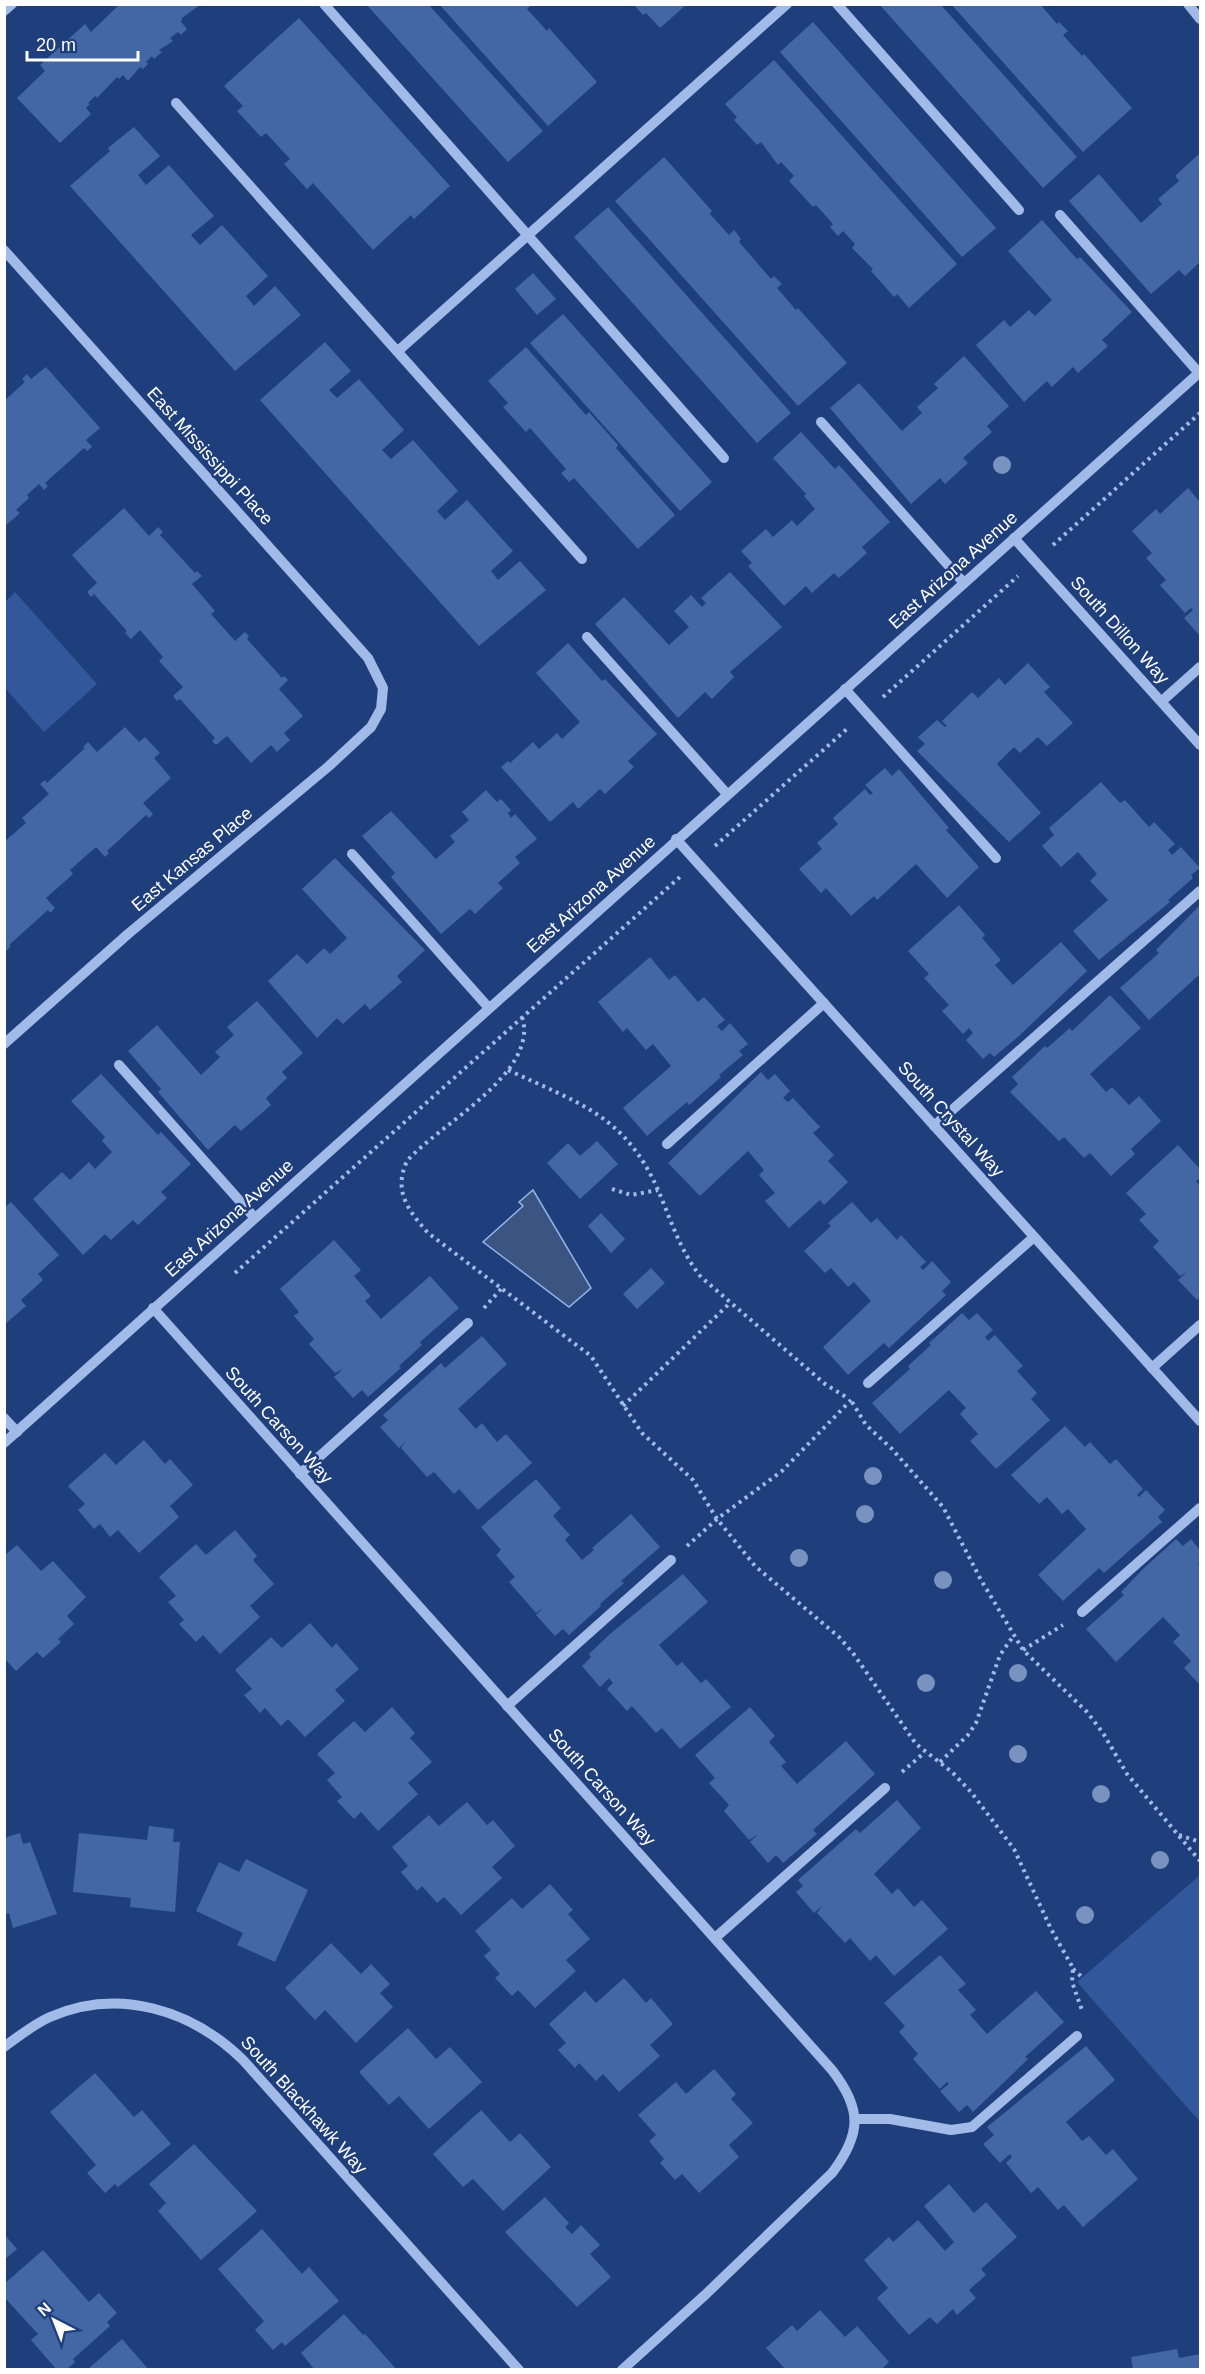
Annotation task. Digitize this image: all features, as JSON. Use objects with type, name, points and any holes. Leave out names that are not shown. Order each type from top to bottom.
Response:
[{"type":"street","points":[[4,11],[12,4]]},
{"type":"street","points":[[324,4],[724,458]]},
{"type":"street","points":[[398,351],[787,4]]},
{"type":"street","points":[[837,4],[1018,210]]},
{"type":"street","points":[[1188,4],[1200,19]]},
{"type":"street","points":[[176,103],[582,559]]},
{"type":"street","points":[[1060,215],[1200,372]]},
{"type":"street","name":"East Mississippi Place","points":[[4,250],[368,658],[383,688]]},
{"type":"street","name":"East Arizona Avenue","points":[[4,1443],[488,1007],[1200,372]]},
{"type":"street","points":[[821,422],[964,583]]},
{"type":"street","name":"South Dillon Way","points":[[1014,538],[1200,745]]},
{"type":"street","points":[[587,637],[727,794]]},
{"type":"street","points":[[1162,702],[1200,666]]},
{"type":"street","name":"East Kansas Place","points":[[4,1044],[128,934],[354,743],[371,727],[381,709],[383,688]]},
{"type":"street","points":[[845,689],[996,858]]},
{"type":"street","name":"South Crystal Way","points":[[676,839],[1200,1421]]},
{"type":"street","points":[[352,854],[488,1007]]},
{"type":"street","points":[[934,1126],[1200,891]]},
{"type":"street","points":[[667,1144],[824,1003]]},
{"type":"street","points":[[119,1065],[254,1217]]},
{"type":"street","points":[[868,1383],[1034,1237]]},
{"type":"street","name":"South Carson Way","points":[[153,1308],[832,2070],[850,2096],[856,2119]]},
{"type":"street","points":[[300,1474],[468,1323]]},
{"type":"street","points":[[1152,1368],[1200,1325]]},
{"type":"street","points":[[4,1418],[17,1432]]},
{"type":"street","points":[[1082,1612],[1200,1508]]},
{"type":"street","points":[[507,1706],[671,1560]]},
{"type":"street","points":[[716,1938],[885,1788]]},
{"type":"street","name":"South Blackhawk Way","points":[[4,2047],[50,2017],[90,2005],[126,2003],[161,2009],[194,2022],[224,2041],[243,2060],[519,2370]]},
{"type":"street","points":[[622,2370],[705,2295],[832,2173],[851,2143],[856,2119],[890,2119],[951,2130],[972,2127],[1077,2036]]},
{"type":"path","points":[[522,1017],[525,1026],[522,1041],[508,1070],[478,1100],[414,1153],[403,1170],[402,1192],[428,1233],[591,1356],[642,1433],[693,1480],[717,1519],[764,1576],[839,1637],[853,1653],[924,1753],[940,1762],[970,1792],[1003,1832],[1073,1968],[1083,1978]]},
{"type":"path","points":[[508,1070],[605,1118],[640,1154],[688,1260],[730,1303],[825,1383],[851,1400],[866,1425],[892,1449],[943,1508],[981,1580],[1023,1650],[1087,1712],[1104,1733],[1127,1774],[1200,1861]]},
{"type":"path","points":[[612,1189],[631,1195],[658,1190]]},
{"type":"path","points":[[623,1406],[730,1303]]},
{"type":"path","points":[[671,1560],[717,1519],[782,1471],[868,1383]]},
{"type":"path","points":[[1023,1650],[1082,1612]]},
{"type":"path","points":[[940,1762],[976,1723],[1000,1655],[1014,1635]]},
{"type":"path","points":[[1179,1835],[1200,1842]]},
{"type":"path","points":[[1073,1968],[1072,1982],[1084,2015],[1083,2025],[1077,2036]]},
{"type":"shaded area","points":[[15,592],[97,684],[44,732],[5,688],[5,602]]},
{"type":"shaded area","points":[[533,1190],[591,1288],[569,1307],[483,1242],[523,1206],[519,1202]]},
{"type":"shaded area","points":[[1200,1875],[1200,2122],[1077,1982]]},
{"type":"building","points":[[120,4],[201,4],[182,18],[181,22],[187,29],[181,35],[178,32],[170,38],[173,41],[159,50],[162,52],[154,59],[152,56],[143,69],[140,67],[128,81],[123,75],[119,79],[117,77],[97,98],[95,96],[86,108],[91,114],[60,143],[17,98],[45,71],[40,65],[85,24],[91,32]]},
{"type":"building","points":[[366,4],[428,4],[543,131],[508,162]]},
{"type":"building","points":[[439,4],[532,4],[527,9],[547,31],[549,28],[597,82],[548,126]]},
{"type":"building","points":[[633,4],[687,4],[660,28],[646,13],[643,15]]},
{"type":"building","points":[[879,4],[940,4],[1077,157],[1043,188]]},
{"type":"building","points":[[951,4],[1040,4],[1057,24],[1059,22],[1068,31],[1063,35],[1082,56],[1084,54],[1132,108],[1083,152]]},
{"type":"building","points":[[299,18],[450,186],[414,219],[411,215],[373,250],[313,183],[307,189],[284,164],[290,159],[266,133],[261,137],[237,111],[243,106],[224,86]]},
{"type":"building","points":[[813,22],[996,228],[962,257],[780,52]]},
{"type":"building","points":[[774,60],[957,264],[909,308],[897,294],[894,297],[871,271],[873,269],[852,248],[855,244],[843,231],[838,236],[830,227],[833,224],[816,205],[813,207],[789,181],[794,176],[781,162],[778,165],[761,142],[757,145],[734,120],[737,117],[725,104]]},
{"type":"building","points":[[134,127],[160,156],[138,175],[146,185],[169,165],[214,216],[191,235],[200,245],[222,225],[268,276],[246,296],[254,306],[275,286],[301,315],[235,371],[70,186],[110,151],[108,148]]},
{"type":"building","points":[[1200,153],[1200,262],[1185,276],[1179,270],[1151,294],[1069,201],[1099,174],[1141,223],[1162,204],[1158,199],[1179,181],[1175,176]]},
{"type":"building","points":[[664,157],[712,211],[710,214],[729,235],[734,230],[741,239],[739,242],[771,279],[774,276],[782,284],[777,288],[847,363],[798,406],[615,201]]},
{"type":"building","points":[[608,207],[791,413],[757,443],[574,237]]},
{"type":"building","points":[[1042,220],[1077,259],[1080,257],[1132,312],[1102,340],[1108,346],[1078,373],[1073,367],[1052,387],[1047,381],[1024,402],[976,345],[1004,320],[1010,327],[1029,310],[1035,316],[1052,300],[1008,251]]},
{"type":"building","points":[[533,273],[556,299],[537,315],[515,289]]},
{"type":"building","points":[[563,314],[712,482],[680,511],[530,343]]},
{"type":"building","points":[[325,342],[351,371],[329,390],[337,398],[359,379],[404,430],[382,450],[391,459],[413,440],[458,491],[437,511],[445,520],[467,500],[513,551],[491,571],[498,580],[520,561],[546,590],[479,646],[260,400]]},
{"type":"building","points":[[526,347],[586,415],[589,412],[618,445],[616,448],[675,515],[638,549],[574,478],[569,482],[561,473],[566,469],[530,428],[526,432],[503,407],[508,403],[488,381]]},
{"type":"building","points":[[964,356],[1009,406],[987,426],[992,432],[963,458],[968,463],[945,484],[940,478],[911,504],[830,408],[859,383],[902,431],[922,413],[917,407],[938,388],[934,384]]},
{"type":"building","points":[[46,367],[100,428],[86,440],[92,447],[87,451],[84,448],[45,483],[48,486],[44,490],[39,484],[16,510],[20,513],[4,527],[4,401],[25,382],[22,379],[27,374],[31,379]]},
{"type":"building","points":[[801,432],[835,469],[839,465],[890,522],[862,547],[867,553],[839,578],[834,573],[812,593],[806,586],[784,606],[748,566],[752,563],[741,551],[766,529],[773,537],[792,520],[797,526],[815,509],[804,496],[806,494],[773,458]]},
{"type":"building","points":[[1188,488],[1200,502],[1200,636],[1184,618],[1193,610],[1191,608],[1185,613],[1160,585],[1166,580],[1146,558],[1152,553],[1132,531],[1156,509],[1160,514]]},
{"type":"building","points":[[124,508],[149,536],[158,527],[163,532],[160,535],[195,573],[197,571],[202,576],[192,584],[215,611],[211,614],[235,641],[245,632],[249,636],[247,639],[282,678],[284,676],[288,680],[279,689],[303,716],[284,733],[290,740],[277,752],[271,745],[251,763],[227,736],[216,745],[212,741],[215,738],[180,699],[177,701],[173,696],[183,687],[159,661],[163,657],[140,630],[131,639],[125,633],[127,631],[94,594],[91,597],[87,592],[97,583],[72,555]]},
{"type":"building","points":[[730,572],[782,627],[730,672],[734,677],[712,699],[705,692],[678,718],[595,624],[624,597],[669,645],[689,627],[674,611],[691,595],[702,607],[706,603],[701,598]]},
{"type":"building","points":[[568,643],[602,681],[605,679],[657,734],[628,761],[634,767],[605,794],[600,789],[578,809],[573,802],[550,822],[501,767],[508,761],[510,763],[533,742],[539,749],[557,733],[562,739],[580,722],[536,673]]},
{"type":"building","points":[[1028,663],[1050,687],[1044,692],[1073,723],[1047,746],[1038,737],[1020,753],[1014,747],[997,764],[1041,813],[1009,842],[917,751],[925,744],[918,737],[937,720],[945,727],[947,726],[942,721],[972,692],[978,698],[999,678],[1005,685]]},
{"type":"building","points":[[125,727],[139,742],[145,737],[160,753],[154,758],[171,778],[143,803],[153,814],[149,818],[146,815],[107,851],[109,853],[105,857],[96,847],[70,870],[73,874],[46,898],[55,908],[50,913],[48,910],[9,945],[11,946],[6,951],[4,842],[26,823],[22,818],[49,794],[40,784],[45,780],[47,783],[85,748],[83,747],[88,742],[97,752]]},
{"type":"building","points":[[885,768],[892,776],[899,769],[949,828],[946,830],[979,867],[947,898],[916,864],[877,900],[874,896],[851,916],[826,888],[821,893],[799,869],[822,849],[817,843],[838,824],[833,818],[865,789],[870,795],[873,793],[865,785]]},
{"type":"building","points":[[1101,782],[1120,803],[1125,800],[1149,827],[1154,822],[1175,844],[1168,850],[1172,855],[1181,847],[1200,868],[1191,875],[1193,878],[1168,900],[1170,902],[1099,960],[1073,931],[1108,900],[1090,881],[1097,874],[1078,852],[1061,867],[1042,846],[1054,835],[1049,828]]},
{"type":"building","points":[[486,790],[497,802],[501,799],[511,810],[508,813],[511,818],[515,814],[537,839],[515,857],[520,863],[498,883],[503,888],[475,914],[470,909],[441,934],[391,877],[395,873],[362,836],[391,811],[436,859],[455,842],[450,836],[469,820],[462,812]]},
{"type":"building","points":[[335,858],[425,950],[397,976],[402,982],[370,1010],[365,1004],[343,1024],[337,1018],[317,1038],[268,981],[297,954],[307,964],[324,948],[330,954],[347,938],[302,889]]},
{"type":"building","points":[[959,905],[985,935],[982,938],[1001,960],[995,965],[1013,985],[1061,942],[1087,971],[994,1057],[990,1053],[983,1059],[966,1040],[973,1033],[969,1028],[963,1034],[942,1011],[949,1005],[924,978],[929,974],[908,951]]},
{"type":"building","points":[[1200,905],[1200,977],[1199,975],[1149,1020],[1120,988],[1159,953],[1156,950]]},
{"type":"building","points":[[650,957],[669,980],[675,975],[698,1002],[704,997],[725,1020],[717,1026],[722,1031],[730,1023],[748,1044],[739,1051],[743,1055],[719,1075],[721,1077],[689,1105],[687,1102],[647,1136],[623,1108],[671,1066],[653,1044],[646,1050],[627,1028],[623,1032],[598,1002]]},
{"type":"building","points":[[1110,995],[1141,1028],[1090,1074],[1106,1092],[1112,1087],[1129,1105],[1139,1096],[1161,1121],[1131,1149],[1135,1154],[1111,1176],[1090,1153],[1084,1158],[1064,1137],[1059,1141],[1010,1092],[1018,1084],[1012,1077],[1045,1046],[1047,1048],[1070,1028],[1072,1031]]},
{"type":"building","points":[[257,1001],[303,1053],[282,1072],[287,1078],[266,1098],[271,1105],[241,1131],[235,1125],[208,1150],[158,1092],[161,1089],[128,1051],[157,1025],[201,1075],[220,1057],[215,1052],[234,1035],[227,1027]]},
{"type":"building","points":[[761,1072],[768,1080],[775,1074],[790,1091],[783,1098],[788,1102],[793,1098],[820,1127],[813,1133],[834,1155],[828,1161],[848,1182],[824,1205],[820,1200],[789,1228],[765,1201],[775,1193],[759,1175],[764,1170],[748,1151],[700,1196],[668,1163]]},
{"type":"building","points":[[101,1074],[158,1135],[161,1132],[191,1164],[161,1192],[167,1198],[138,1225],[133,1220],[111,1240],[105,1234],[83,1255],[33,1199],[62,1172],[70,1180],[89,1162],[95,1169],[112,1152],[102,1141],[105,1137],[71,1101]]},
{"type":"building","points":[[597,1141],[618,1164],[580,1199],[547,1163],[568,1143],[580,1156]]},
{"type":"building","points":[[1178,1145],[1200,1169],[1200,1178],[1196,1181],[1200,1186],[1200,1297],[1197,1300],[1178,1280],[1187,1272],[1180,1276],[1153,1247],[1159,1241],[1139,1220],[1146,1214],[1126,1193]]},
{"type":"building","points":[[11,1202],[59,1255],[38,1274],[43,1280],[21,1300],[26,1306],[4,1325],[4,1208]]},
{"type":"building","points":[[852,1202],[871,1223],[877,1218],[897,1240],[901,1235],[926,1262],[920,1267],[923,1270],[932,1261],[951,1282],[942,1291],[946,1295],[889,1348],[884,1343],[848,1375],[823,1347],[871,1301],[854,1282],[848,1287],[831,1268],[825,1273],[804,1251],[831,1226],[828,1223]]},
{"type":"building","points":[[601,1213],[625,1239],[611,1253],[588,1226]]},
{"type":"building","points":[[334,1240],[361,1270],[354,1276],[371,1296],[365,1301],[381,1319],[430,1276],[459,1308],[420,1342],[422,1345],[399,1366],[401,1368],[368,1397],[362,1390],[353,1398],[334,1377],[343,1369],[335,1373],[309,1344],[314,1339],[294,1316],[299,1312],[280,1289]]},
{"type":"building","points":[[651,1268],[665,1283],[637,1309],[623,1294]]},
{"type":"building","points":[[962,1313],[969,1320],[977,1313],[993,1330],[985,1337],[988,1341],[995,1335],[1023,1366],[1017,1371],[1037,1393],[1031,1399],[1050,1420],[996,1469],[970,1441],[978,1434],[960,1414],[966,1408],[949,1390],[900,1434],[872,1403],[910,1369],[908,1366],[931,1345],[929,1343]]},
{"type":"building","points":[[482,1336],[507,1364],[458,1409],[476,1429],[482,1423],[497,1442],[506,1434],[532,1463],[478,1510],[459,1489],[454,1494],[434,1472],[427,1477],[401,1448],[406,1441],[399,1448],[380,1427],[388,1420],[383,1415],[441,1363],[445,1368]]},
{"type":"building","points":[[1065,1426],[1085,1447],[1090,1442],[1110,1464],[1116,1459],[1143,1489],[1137,1495],[1139,1497],[1146,1490],[1165,1510],[1158,1517],[1162,1522],[1104,1573],[1099,1568],[1063,1601],[1038,1575],[1086,1529],[1068,1509],[1062,1514],[1047,1497],[1039,1504],[1011,1475]]},
{"type":"building","points":[[144,1440],[165,1464],[170,1459],[193,1485],[170,1506],[179,1517],[139,1553],[118,1530],[110,1537],[100,1524],[94,1529],[78,1510],[85,1504],[68,1486],[105,1453],[116,1465]]},
{"type":"building","points":[[536,1479],[561,1508],[553,1516],[570,1535],[565,1540],[582,1560],[594,1550],[592,1548],[631,1514],[660,1547],[621,1581],[624,1583],[569,1635],[563,1629],[555,1636],[536,1615],[544,1607],[536,1613],[509,1582],[515,1577],[496,1555],[501,1550],[481,1527]]},
{"type":"building","points":[[235,1530],[257,1556],[253,1560],[274,1584],[250,1606],[260,1617],[220,1654],[203,1635],[196,1642],[179,1624],[184,1620],[168,1602],[176,1596],[159,1577],[196,1544],[206,1555]]},
{"type":"building","points":[[1176,1539],[1183,1546],[1191,1539],[1200,1550],[1198,1565],[1200,1567],[1200,1685],[1184,1668],[1191,1661],[1173,1642],[1180,1635],[1163,1617],[1116,1662],[1086,1629],[1124,1595],[1121,1592]]},
{"type":"building","points":[[17,1545],[41,1571],[53,1561],[86,1597],[67,1616],[74,1624],[58,1639],[61,1642],[43,1658],[37,1652],[16,1671],[4,1658],[4,1556]]},
{"type":"building","points":[[683,1574],[708,1602],[659,1645],[677,1666],[682,1662],[701,1683],[706,1679],[731,1707],[680,1749],[662,1728],[656,1733],[632,1706],[627,1711],[607,1689],[613,1683],[609,1678],[600,1687],[582,1666],[591,1657],[589,1654],[610,1634]]},
{"type":"building","points":[[310,1623],[332,1648],[336,1643],[359,1669],[335,1690],[345,1701],[305,1737],[288,1719],[281,1726],[265,1708],[260,1713],[244,1695],[252,1689],[235,1670],[271,1637],[282,1648]]},
{"type":"building","points":[[392,1707],[415,1733],[410,1738],[432,1762],[408,1783],[418,1794],[378,1831],[361,1812],[354,1819],[337,1801],[342,1797],[327,1780],[335,1773],[317,1754],[354,1721],[365,1732]]},
{"type":"building","points":[[750,1707],[775,1736],[769,1742],[786,1762],[781,1766],[797,1784],[846,1741],[875,1774],[813,1830],[817,1834],[783,1863],[776,1855],[768,1863],[750,1842],[758,1834],[749,1840],[724,1811],[729,1805],[709,1783],[715,1778],[695,1755]]},
{"type":"building","points":[[897,1800],[921,1828],[874,1874],[892,1894],[898,1888],[914,1907],[922,1900],[948,1929],[894,1976],[876,1955],[870,1961],[850,1938],[845,1943],[817,1913],[822,1906],[814,1913],[796,1892],[803,1886],[798,1880],[856,1829],[860,1833]]},
{"type":"building","points":[[467,1802],[487,1825],[493,1820],[515,1846],[492,1867],[502,1878],[461,1915],[444,1897],[437,1903],[422,1886],[417,1891],[401,1872],[408,1866],[392,1847],[429,1815],[439,1826]]},
{"type":"building","points":[[149,1826],[174,1829],[173,1842],[180,1842],[175,1912],[130,1907],[131,1898],[73,1892],[79,1833],[147,1840]]},
{"type":"building","points":[[20,1833],[23,1844],[30,1842],[57,1914],[13,1928],[9,1913],[4,1915],[4,1838]]},
{"type":"building","points":[[246,1859],[308,1890],[275,1962],[237,1945],[243,1933],[196,1911],[219,1862],[239,1872]]},
{"type":"building","points":[[550,1884],[573,1910],[568,1914],[590,1939],[566,1960],[576,1971],[535,2008],[518,1990],[512,1996],[495,1978],[500,1974],[484,1956],[491,1950],[475,1931],[512,1898],[522,1909]]},
{"type":"building","points":[[331,1943],[361,1974],[371,1964],[390,1984],[380,1993],[393,2007],[356,2043],[325,2010],[315,2020],[285,1988]]},
{"type":"building","points":[[940,1955],[966,1984],[958,1990],[976,2010],[970,2015],[987,2034],[1036,1991],[1064,2022],[1025,2057],[1028,2059],[973,2112],[967,2105],[959,2112],[940,2091],[949,2084],[947,2082],[940,2089],[913,2059],[918,2054],[899,2032],[905,2026],[884,2003]]},
{"type":"building","points":[[624,1978],[646,2003],[651,1998],[673,2024],[650,2045],[660,2056],[619,2092],[603,2074],[596,2081],[579,2063],[575,2068],[558,2050],[566,2043],[549,2024],[585,1991],[596,2003]]},
{"type":"building","points":[[408,2028],[436,2059],[450,2047],[482,2082],[429,2129],[399,2096],[389,2105],[359,2072]]},
{"type":"building","points":[[1086,2046],[1115,2080],[1066,2122],[1082,2141],[1089,2136],[1106,2155],[1113,2149],[1138,2179],[1083,2227],[1064,2205],[1058,2210],[1038,2187],[1031,2193],[1006,2163],[1012,2157],[1010,2154],[1000,2163],[983,2144],[994,2135],[987,2127]]},
{"type":"building","points":[[714,2069],[736,2094],[731,2099],[753,2123],[729,2145],[739,2157],[699,2193],[682,2174],[675,2180],[660,2163],[664,2159],[649,2141],[656,2135],[638,2115],[676,2082],[686,2094]]},
{"type":"building","points":[[95,2073],[134,2117],[142,2110],[171,2144],[118,2187],[115,2184],[105,2193],[87,2173],[96,2165],[50,2112]]},
{"type":"building","points":[[481,2110],[510,2142],[520,2133],[551,2167],[503,2211],[473,2179],[463,2187],[433,2154]]},
{"type":"building","points":[[194,2144],[257,2211],[201,2260],[158,2211],[166,2203],[149,2184]]},
{"type":"building","points":[[949,2184],[974,2213],[986,2202],[1017,2237],[981,2269],[986,2275],[969,2290],[976,2298],[957,2315],[953,2309],[937,2324],[930,2317],[909,2335],[877,2298],[888,2288],[864,2260],[889,2237],[893,2242],[918,2220],[945,2251],[954,2242],[924,2206]]},
{"type":"building","points":[[545,2197],[569,2223],[565,2227],[572,2234],[581,2225],[600,2245],[590,2254],[611,2277],[577,2307],[505,2232]]},
{"type":"building","points":[[262,2229],[302,2274],[309,2267],[339,2301],[285,2346],[282,2342],[273,2350],[255,2330],[264,2321],[218,2269]]},
{"type":"building","points":[[4,2234],[17,2249],[4,2260]]},
{"type":"building","points":[[43,2250],[89,2302],[99,2293],[117,2313],[107,2322],[110,2326],[73,2359],[75,2362],[66,2370],[57,2370],[31,2340],[38,2334],[4,2297],[4,2284]]},
{"type":"building","points":[[820,2310],[845,2337],[857,2326],[889,2362],[881,2370],[786,2370],[766,2348],[792,2325],[797,2331]]},
{"type":"building","points":[[344,2314],[397,2370],[315,2370],[301,2353]]},
{"type":"building","points":[[122,2339],[149,2370],[87,2370]]},
{"type":"building","points":[[1177,2349],[1179,2358],[1200,2354],[1200,2370],[1133,2370],[1131,2357]]}]
